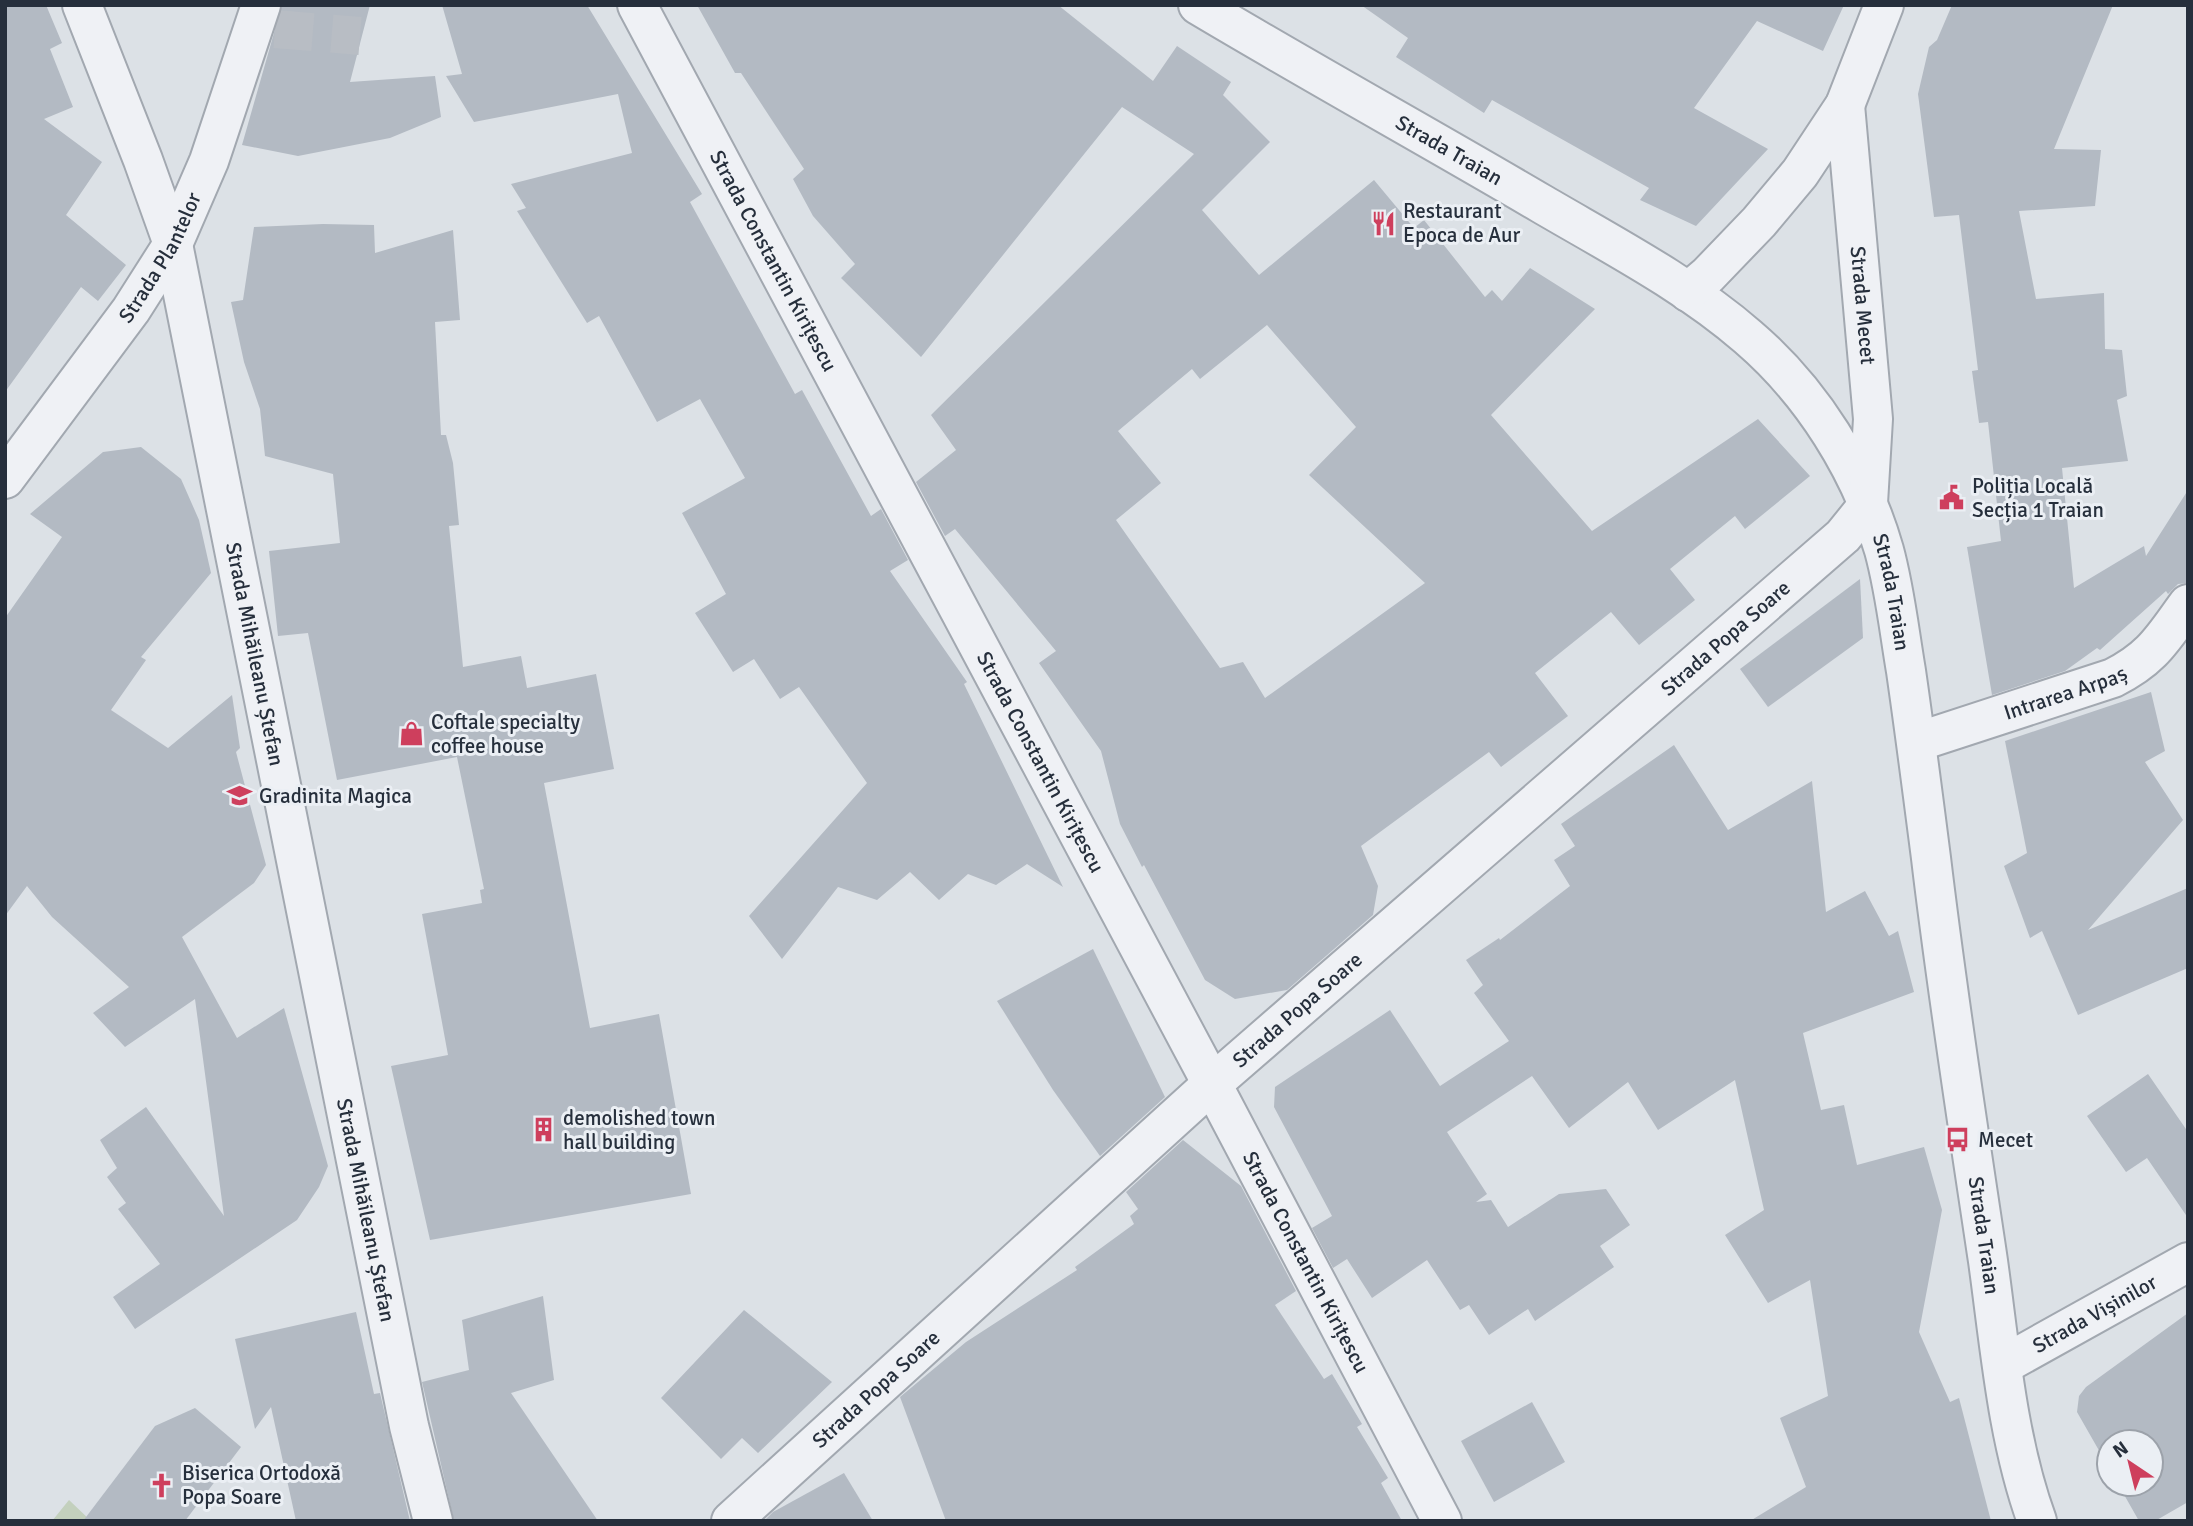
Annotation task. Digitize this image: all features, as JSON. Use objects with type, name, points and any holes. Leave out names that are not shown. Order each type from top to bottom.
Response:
[{"type":"street","name":"Strada Mihăileanu Ștefan","points":[[82,5],[173,244],[409,1426],[433,1521]]},
{"type":"street","name":"Strada Constantin Kirițescu","points":[[637,5],[1442,1521]]},
{"type":"street","name":"Strada Traian","points":[[1198,5],[1688,292],[1750,339],[1808,402],[1839,446],[1868,505],[1893,587],[2003,1365],[2022,1473],[2036,1521]]},
{"type":"street","name":"Strada Mecet","points":[[1688,292],[1759,222],[1800,173],[1845,105],[1884,5]]},
{"type":"street","name":"Strada Plantelor","points":[[5,479],[131,310],[173,244],[209,161],[264,20]]},
{"type":"street","name":"Strada Mecet","points":[[1845,105],[1873,419],[1868,505]]},
{"type":"street","name":"Strada Popa Soare","points":[[731,1521],[1212,1084],[1843,536],[1868,505]]},
{"type":"street","name":"Intrarea Arpaș","points":[[1917,742],[2113,678],[2136,666],[2157,646],[2188,604]]},
{"type":"street","name":"Strada Vișinilor","points":[[2003,1365],[2188,1262]]},
{"type":"green space","points":[[69,1500],[91,1521],[52,1521]]},
{"type":"building","points":[[5,5],[46,5],[62,43],[50,49],[73,107],[44,119],[102,162],[66,215],[126,265],[98,301],[81,287],[5,392]]},
{"type":"building","points":[[282,5],[370,5],[350,82],[435,76],[441,117],[390,138],[298,156],[242,145]]},
{"type":"building","points":[[442,5],[587,5],[702,194],[690,202],[795,394],[802,390],[871,516],[881,509],[908,560],[890,571],[967,682],[964,684],[1063,887],[1027,864],[996,885],[968,874],[939,900],[910,872],[877,900],[838,887],[782,959],[749,916],[867,783],[799,687],[780,699],[754,659],[733,672],[695,613],[726,594],[682,513],[745,478],[700,399],[657,422],[599,316],[587,323],[517,211],[526,208],[511,184],[632,153],[618,94],[474,122],[446,76],[462,74]]},
{"type":"building","points":[[697,5],[1058,5],[1153,81],[1177,46],[1231,82],[1223,95],[1270,142],[1202,210],[1259,275],[1374,180],[1414,228],[1424,220],[1485,297],[1492,290],[1502,301],[1530,268],[1595,309],[1491,415],[1592,531],[1758,419],[1810,476],[1745,529],[1735,516],[1670,569],[1695,600],[1639,645],[1611,612],[1535,673],[1568,716],[1501,767],[1489,752],[1361,846],[1378,886],[1373,915],[1287,990],[1235,999],[1205,980],[1144,865],[1142,867],[1120,824],[1101,751],[1039,663],[1056,651],[955,529],[945,536],[916,482],[956,450],[931,415],[1194,154],[1122,107],[921,357],[841,278],[855,264],[813,216],[793,179],[804,169],[741,73],[735,73]],"holes":[[[1267,325],[1356,427],[1309,475],[1425,583],[1265,698],[1243,662],[1220,668],[1116,520],[1161,483],[1118,431],[1192,369],[1200,379]]]},
{"type":"building","points":[[1361,5],[1844,5],[1823,51],[1757,21],[1694,108],[1768,149],[1696,226],[1640,200],[1649,188],[1492,100],[1484,113],[1396,57],[1408,38]]},
{"type":"building","points":[[1952,5],[2113,5],[2054,149],[2101,150],[2095,206],[2019,211],[2036,299],[2104,293],[2105,349],[2122,350],[2127,396],[2117,400],[2128,461],[2062,468],[2074,588],[2144,546],[2146,556],[2188,490],[2188,583],[2178,584],[2168,594],[2166,591],[2100,650],[2097,648],[2065,671],[1992,695],[1967,547],[2001,541],[1988,422],[1979,423],[1972,371],[1978,370],[1959,215],[1934,217],[1918,94],[1929,47],[1937,40]]},
{"type":"building","points":[[374,225],[375,253],[453,230],[460,320],[435,322],[441,435],[446,435],[453,463],[459,525],[449,526],[463,667],[521,656],[527,688],[596,674],[614,769],[544,783],[590,1028],[659,1014],[691,1194],[430,1240],[391,1066],[448,1055],[422,914],[482,903],[480,890],[484,889],[457,757],[337,780],[308,633],[278,636],[269,551],[340,543],[333,474],[265,456],[260,409],[244,362],[231,302],[243,300],[254,227]]},
{"type":"building","points":[[141,447],[181,479],[199,520],[211,573],[141,657],[146,660],[111,710],[168,748],[232,695],[240,748],[236,752],[266,865],[254,883],[182,937],[237,1038],[284,1008],[328,1166],[319,1187],[297,1220],[135,1329],[113,1297],[160,1264],[118,1209],[126,1203],[107,1177],[117,1168],[100,1140],[146,1107],[224,1216],[195,999],[125,1047],[93,1013],[129,987],[52,917],[27,886],[5,916],[5,618],[62,537],[30,514],[103,452]]},
{"type":"building","points":[[1860,579],[1863,638],[1768,707],[1740,669]]},
{"type":"building","points":[[2151,692],[2165,751],[2145,762],[2183,820],[2088,930],[2188,888],[2188,968],[2078,1015],[2042,931],[2030,938],[2004,866],[2027,853],[2005,741]]},
{"type":"building","points":[[1674,745],[1728,830],[1812,781],[1826,912],[1865,891],[1889,936],[1898,931],[1914,992],[1803,1033],[1821,1110],[1844,1105],[1857,1165],[1924,1147],[1942,1210],[1919,1332],[1950,1402],[1959,1398],[1991,1521],[1750,1521],[1806,1487],[1780,1418],[1828,1396],[1810,1280],[1768,1303],[1725,1235],[1764,1210],[1735,1080],[1658,1130],[1628,1082],[1569,1128],[1532,1076],[1447,1132],[1487,1194],[1476,1202],[1491,1200],[1508,1227],[1559,1194],[1606,1189],[1630,1225],[1600,1246],[1614,1267],[1535,1321],[1528,1309],[1489,1335],[1469,1305],[1460,1310],[1427,1260],[1372,1298],[1347,1259],[1333,1268],[1312,1228],[1332,1216],[1274,1107],[1275,1087],[1390,1010],[1440,1086],[1509,1041],[1474,993],[1483,985],[1466,960],[1499,938],[1500,940],[1570,886],[1554,860],[1575,846],[1561,824]]},
{"type":"building","points":[[1093,949],[1165,1097],[1100,1156],[1053,1090],[997,1001]]},
{"type":"building","points":[[2148,1074],[2188,1132],[2188,1218],[2147,1158],[2126,1172],[2087,1116]]},
{"type":"building","points":[[1183,1140],[1241,1186],[1296,1291],[1275,1305],[1324,1379],[1332,1374],[1362,1424],[1357,1427],[1388,1478],[1381,1483],[1402,1521],[946,1521],[900,1397],[966,1342],[1077,1270],[1075,1267],[1134,1224],[1130,1216],[1138,1209],[1126,1192]]},
{"type":"building","points":[[543,1296],[554,1380],[511,1393],[598,1521],[454,1521],[422,1382],[469,1370],[462,1320]]},
{"type":"building","points":[[744,1310],[832,1382],[758,1453],[742,1438],[721,1459],[661,1398]]},
{"type":"building","points":[[356,1312],[374,1394],[380,1393],[410,1521],[296,1521],[271,1407],[255,1429],[235,1339]]},
{"type":"building","points":[[2188,1313],[2188,1502],[2155,1521],[2139,1521],[2126,1498],[2165,1498],[2165,1428],[2095,1428],[2095,1444],[2077,1412],[2079,1396],[2086,1387]]},
{"type":"building","points":[[1532,1402],[1565,1462],[1494,1502],[1461,1441]]},
{"type":"building","points":[[195,1408],[241,1447],[185,1521],[83,1521],[155,1426]]},
{"type":"building","points":[[844,1473],[873,1521],[764,1521],[773,1512]]},
{"type":"tunnel","points":[[275,29],[360,36]]},
{"type":"place","name":"Restaurant Epoca de Aur","points":[[1383,223]]},
{"type":"place","name":"Poliția Locală Secția 1 Traian","points":[[1952,498]]},
{"type":"place","name":"Coftale specialty coffee house","points":[[411,734]]},
{"type":"place","name":"Gradinita Magica","points":[[239,796]]},
{"type":"place","name":"demolished town hall building","points":[[543,1130]]},
{"type":"place","name":"Mecet","points":[[1958,1140]]},
{"type":"place","name":"Biserica Ortodoxă Popa Soare","points":[[162,1485]]}]
